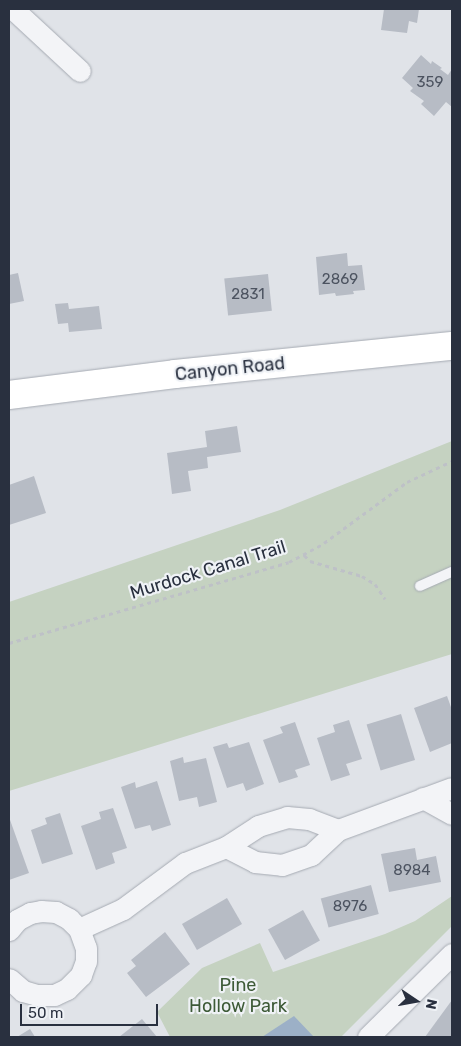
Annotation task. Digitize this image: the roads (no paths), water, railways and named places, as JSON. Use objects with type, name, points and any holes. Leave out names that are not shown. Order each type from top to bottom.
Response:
[{"type":"main road","name":"Canyon Road","points":[[9,395],[175,374],[452,346]]},
{"type":"street","points":[[13,9],[80,71]]},
{"type":"street","points":[[226,847],[255,862],[282,865],[311,855],[338,830],[452,788]]},
{"type":"street","points":[[424,798],[452,814]]},
{"type":"street","points":[[79,929],[123,909],[185,863],[226,847],[258,826],[287,817],[309,819],[338,830]]},
{"type":"street","points":[[9,930],[17,920],[30,913],[41,911],[56,912],[69,919],[79,929],[86,948],[86,961],[81,975],[67,989],[54,995],[37,996],[23,991],[9,980]]},
{"type":"street","points":[[368,1037],[452,954]]},
{"type":"lane","points":[[420,586],[452,572]]},
{"type":"water","points":[[294,1016],[314,1037],[262,1037]]},
{"type":"park label","name":"Pine Hollow Park","points":[[238,996]]}]
